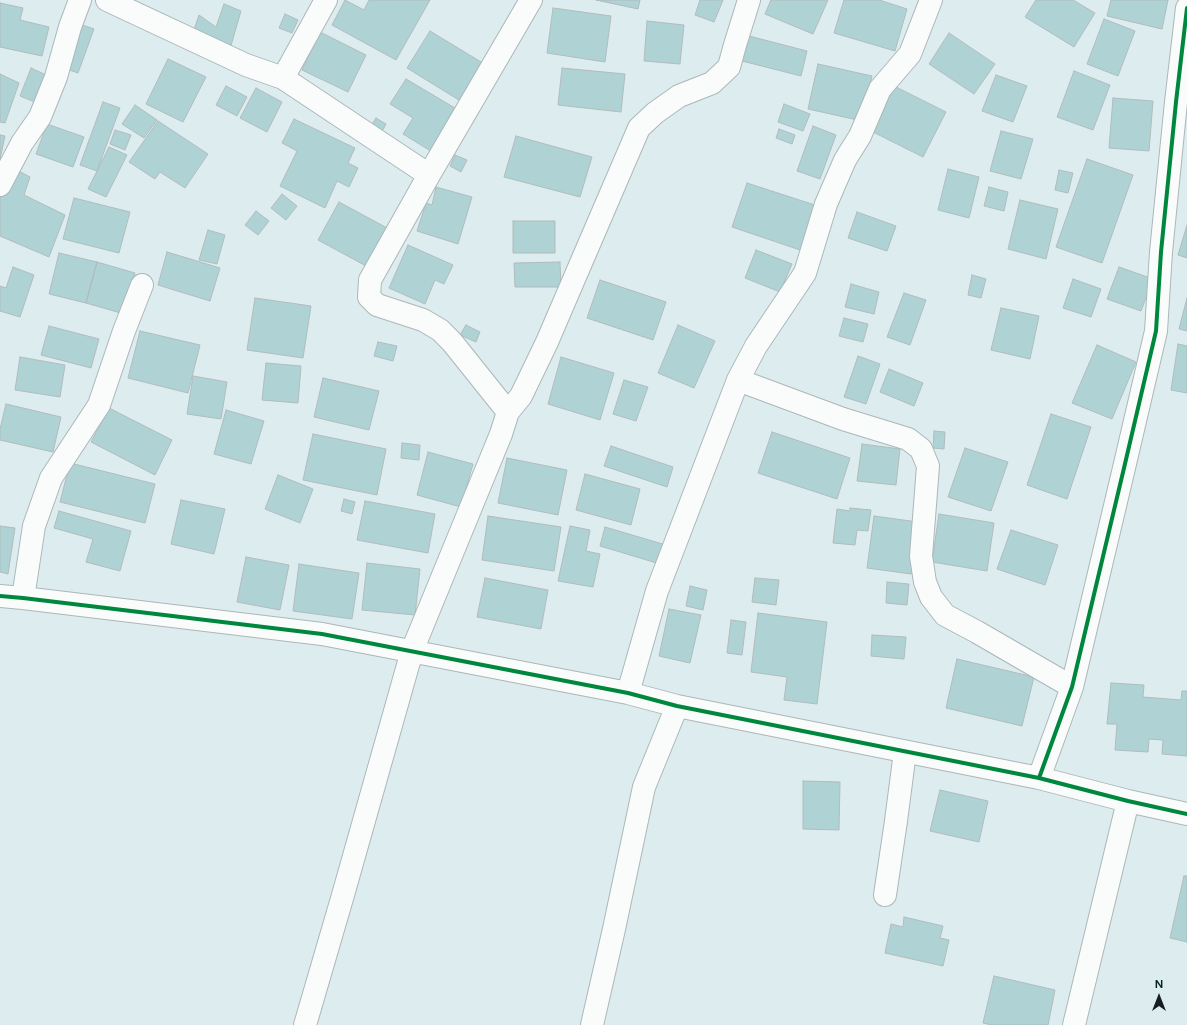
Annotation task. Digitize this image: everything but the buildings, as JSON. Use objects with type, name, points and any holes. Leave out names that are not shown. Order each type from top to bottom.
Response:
[{"type":"street","points":[[0,186],[22,143],[40,117],[56,77],[70,27],[80,0]]},
{"type":"street","points":[[107,0],[246,65],[283,78],[429,175]]},
{"type":"street","points":[[283,78],[326,0]]},
{"type":"street","points":[[508,412],[452,342],[440,330],[423,320],[377,305],[369,296],[370,280],[531,0]]},
{"type":"street","points":[[305,1025],[412,651],[501,434],[508,412],[521,396],[547,342],[639,128],[655,113],[679,96],[712,83],[729,68],[749,0]]},
{"type":"street","points":[[628,693],[657,591],[738,380],[756,346],[805,273],[826,204],[845,160],[860,136],[880,89],[910,54],[931,0]]},
{"type":"street","points":[[1039,778],[1072,688],[1156,331],[1161,252],[1187,8]]},
{"type":"street","points":[[23,598],[34,526],[51,478],[99,405],[124,331],[142,285]]},
{"type":"street","points":[[738,380],[843,419],[908,438],[921,449],[928,466],[920,556],[925,582],[931,596],[945,616],[977,632],[1072,688]]},
{"type":"street","points":[[0,596],[322,634],[628,693],[677,706],[1039,778],[1128,801],[1187,814]]},
{"type":"street","points":[[592,1025],[644,787],[677,706]]},
{"type":"street","points":[[885,895],[905,752]]},
{"type":"street","points":[[1074,1025],[1128,801]]},
{"type":"cycle path","points":[[1039,778],[1072,687],[1156,331],[1161,252],[1187,8]]},
{"type":"cycle path","points":[[0,596],[322,634],[628,693],[677,706],[1039,778],[1128,801],[1187,814]]}]
